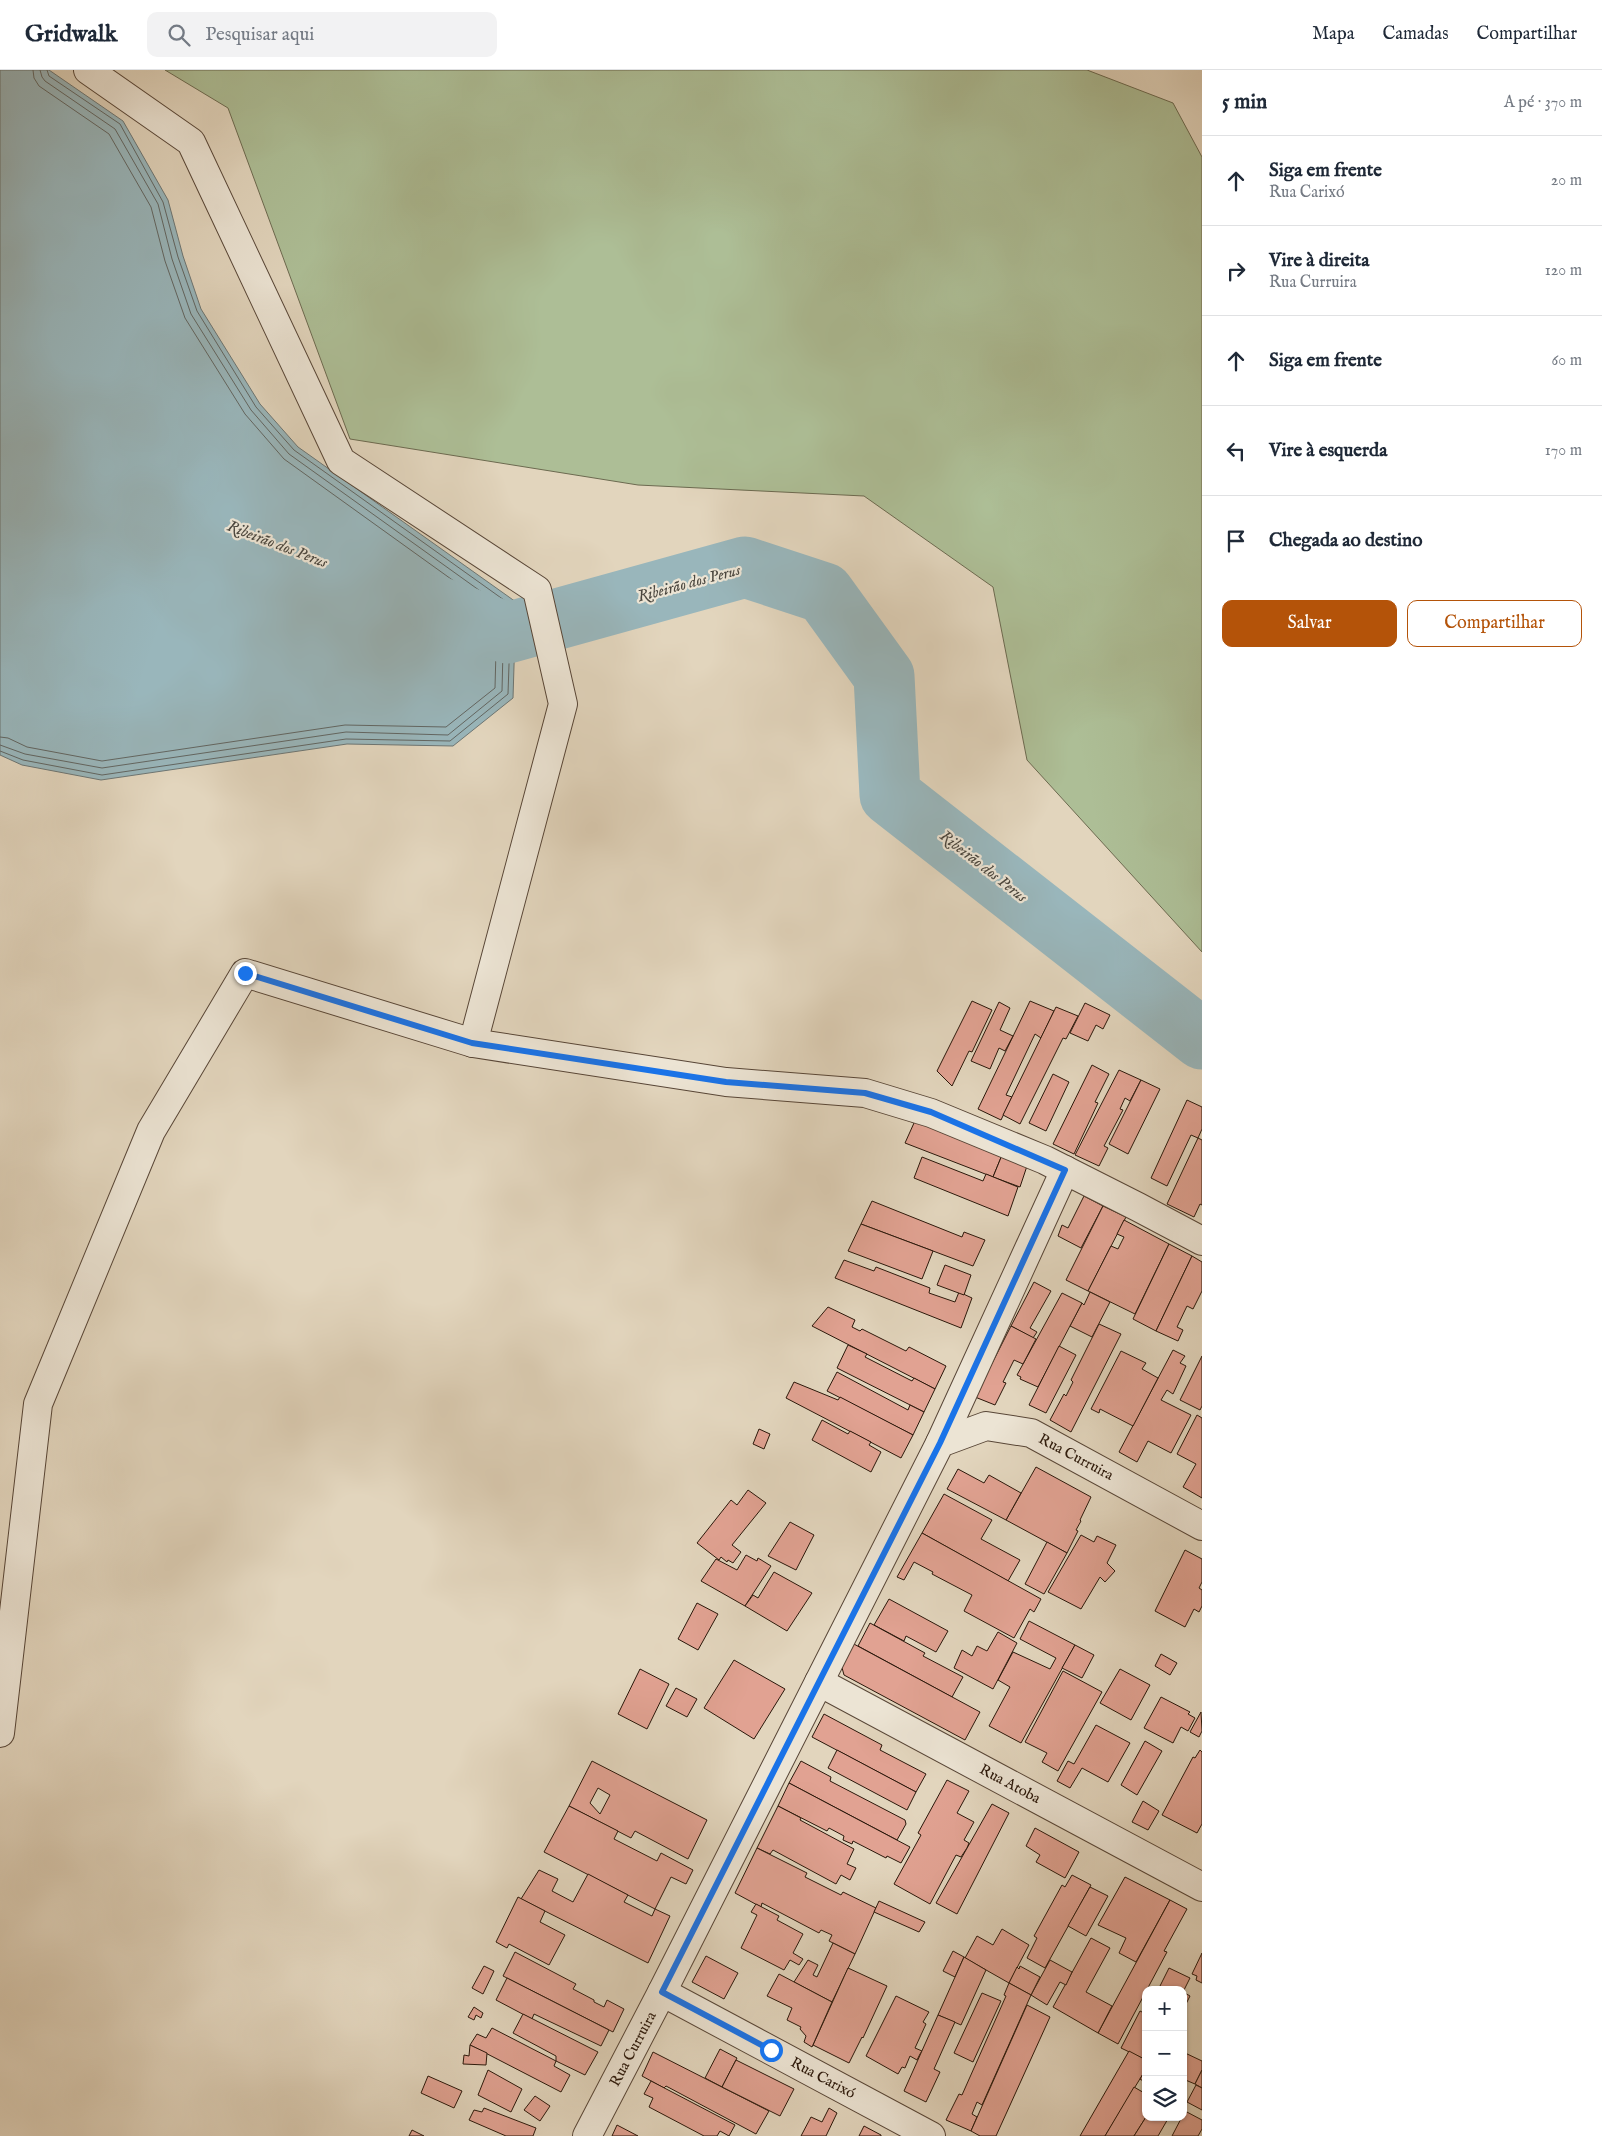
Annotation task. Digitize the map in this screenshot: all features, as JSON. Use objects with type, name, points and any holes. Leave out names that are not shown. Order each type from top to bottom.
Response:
[{"type":"street","points":[[88,70],[191,142],[341,462],[537,590],[563,704],[472,1043]]},
{"type":"street","points":[[0,1733],[38,1404],[151,1131],[245,973],[472,1043],[726,1082],[865,1093],[931,1112],[1065,1170],[1202,1241]]},
{"type":"street","points":[[940,1443],[1065,1170]]},
{"type":"street","name":"Rua Curruira","points":[[587,2136],[940,1443],[986,1426],[1031,1433],[1202,1526]]},
{"type":"street","name":"Rua Atoba","points":[[819,1682],[1202,1887]]},
{"type":"street","name":"Rua Carixó","points":[[662,1992],[931,2136]]},
{"type":"green space","points":[[165,70],[1087,70],[1173,103],[1202,157],[1202,952],[1027,760],[993,587],[864,496],[638,485],[350,439],[228,108]]},
{"type":"water","points":[[0,70],[49,70],[123,121],[168,200],[183,256],[201,309],[260,404],[298,447],[516,602],[513,698],[453,746],[347,744],[101,780],[22,765],[0,755]]},
{"type":"building","points":[[972,1001],[992,1010],[972,1052],[969,1051],[952,1086],[937,1071]]},
{"type":"building","points":[[1030,1001],[1054,1011],[1041,1038],[1035,1034],[1006,1095],[1012,1097],[1001,1120],[978,1109]]},
{"type":"building","points":[[999,1002],[1010,1008],[1000,1030],[1013,1036],[1005,1051],[999,1048],[990,1069],[971,1061]]},
{"type":"building","points":[[1085,1003],[1110,1015],[1103,1029],[1096,1025],[1088,1041],[1070,1033]]},
{"type":"building","points":[[1056,1007],[1078,1016],[1066,1039],[1063,1038],[1020,1124],[1003,1115]]},
{"type":"building","points":[[1092,1065],[1109,1074],[1095,1102],[1098,1103],[1074,1154],[1053,1144]]},
{"type":"building","points":[[1119,1070],[1141,1080],[1130,1101],[1125,1098],[1120,1109],[1123,1110],[1104,1146],[1108,1148],[1099,1166],[1075,1155]]},
{"type":"building","points":[[1053,1074],[1069,1082],[1046,1131],[1029,1123]]},
{"type":"building","points":[[1141,1080],[1160,1089],[1128,1154],[1109,1144]]},
{"type":"building","points":[[1187,1100],[1202,1107],[1202,1129],[1198,1138],[1191,1135],[1167,1186],[1151,1178]]},
{"type":"building","points":[[912,1117],[1002,1155],[993,1177],[905,1143],[914,1123],[910,1121]]},
{"type":"building","points":[[1198,1138],[1202,1140],[1202,1205],[1200,1204],[1194,1217],[1167,1204]]},
{"type":"building","points":[[1002,1155],[1027,1166],[1020,1187],[993,1177]]},
{"type":"building","points":[[922,1157],[983,1181],[986,1174],[1018,1187],[1008,1216],[914,1178]]},
{"type":"building","points":[[1084,1196],[1103,1206],[1081,1248],[1058,1236],[1062,1225],[1068,1228]]},
{"type":"building","points":[[872,1201],[962,1237],[964,1232],[985,1240],[973,1266],[861,1224]]},
{"type":"building","points":[[1103,1206],[1126,1217],[1088,1291],[1066,1280]]},
{"type":"building","points":[[1124,1220],[1169,1244],[1135,1314],[1088,1291],[1111,1246],[1118,1249],[1124,1237],[1117,1234]]},
{"type":"building","points":[[861,1224],[933,1251],[922,1279],[848,1251]]},
{"type":"building","points":[[1169,1244],[1192,1256],[1156,1331],[1133,1319]]},
{"type":"building","points":[[1192,1256],[1202,1262],[1202,1291],[1193,1309],[1187,1306],[1177,1327],[1183,1330],[1178,1341],[1156,1331]]},
{"type":"building","points":[[844,1260],[874,1271],[876,1267],[930,1288],[929,1293],[955,1302],[959,1292],[972,1298],[961,1328],[835,1278]]},
{"type":"building","points":[[945,1265],[971,1275],[964,1295],[937,1285]]},
{"type":"building","points":[[1034,1282],[1051,1291],[1030,1328],[1037,1332],[1033,1338],[1011,1326]]},
{"type":"building","points":[[1090,1292],[1110,1302],[1092,1337],[1070,1326]]},
{"type":"building","points":[[1062,1293],[1082,1303],[1038,1387],[1020,1379],[1021,1377],[1017,1375]]},
{"type":"building","points":[[828,1307],[855,1320],[852,1327],[860,1331],[862,1329],[906,1351],[909,1347],[946,1366],[935,1389],[812,1326]]},
{"type":"building","points":[[1099,1324],[1121,1334],[1071,1432],[1050,1420],[1064,1394],[1066,1396],[1073,1382],[1071,1380]]},
{"type":"building","points":[[1011,1326],[1036,1339],[1023,1364],[1014,1360],[1003,1382],[1006,1383],[995,1405],[975,1397]]},
{"type":"building","points":[[848,1345],[867,1354],[865,1357],[912,1381],[914,1378],[935,1389],[924,1412],[837,1368]]},
{"type":"building","points":[[1059,1346],[1076,1355],[1046,1413],[1029,1405]]},
{"type":"building","points":[[1173,1350],[1185,1356],[1180,1363],[1186,1366],[1173,1394],[1167,1390],[1161,1400],[1191,1415],[1171,1453],[1148,1441],[1137,1462],[1119,1452]]},
{"type":"building","points":[[1121,1351],[1146,1363],[1142,1369],[1158,1378],[1133,1426],[1100,1409],[1099,1413],[1091,1409]]},
{"type":"building","points":[[1202,1356],[1202,1406],[1200,1410],[1180,1400]]},
{"type":"building","points":[[837,1372],[908,1410],[910,1405],[924,1412],[913,1435],[827,1391]]},
{"type":"building","points":[[794,1382],[838,1400],[840,1397],[913,1435],[901,1458],[786,1398]]},
{"type":"building","points":[[1197,1415],[1202,1418],[1202,1498],[1183,1487],[1196,1464],[1177,1454]]},
{"type":"building","points":[[822,1420],[848,1434],[850,1431],[871,1442],[869,1445],[881,1452],[871,1472],[812,1440]]},
{"type":"building","points":[[759,1429],[770,1434],[764,1449],[753,1444]]},
{"type":"building","points":[[1036,1467],[1091,1497],[1067,1553],[1006,1520]]},
{"type":"building","points":[[958,1469],[984,1483],[989,1475],[1021,1493],[1006,1520],[947,1489]]},
{"type":"building","points":[[748,1490],[766,1503],[732,1545],[741,1552],[733,1563],[728,1560],[727,1562],[721,1557],[719,1560],[697,1543],[731,1500],[737,1505]]},
{"type":"building","points":[[944,1494],[992,1520],[981,1539],[1020,1560],[1008,1581],[922,1533]]},
{"type":"building","points":[[790,1522],[814,1535],[796,1570],[768,1556]]},
{"type":"building","points":[[922,1533],[1041,1599],[1034,1612],[1030,1609],[1014,1638],[964,1611],[972,1595],[932,1574],[933,1572],[914,1562],[904,1580],[897,1577]]},
{"type":"building","points":[[1081,1535],[1094,1542],[1097,1536],[1116,1545],[1107,1563],[1115,1571],[1105,1582],[1100,1577],[1081,1609],[1048,1592]]},
{"type":"building","points":[[1047,1542],[1067,1553],[1044,1594],[1025,1584]]},
{"type":"building","points":[[1185,1550],[1202,1559],[1202,1582],[1199,1588],[1202,1590],[1202,1606],[1199,1612],[1194,1609],[1185,1627],[1155,1611]]},
{"type":"building","points":[[746,1555],[757,1561],[758,1558],[771,1566],[745,1606],[701,1581],[716,1559],[737,1570]]},
{"type":"building","points":[[774,1572],[812,1593],[787,1631],[745,1606],[753,1595],[758,1598]]},
{"type":"building","points":[[889,1599],[948,1631],[936,1652],[906,1636],[904,1641],[874,1625]]},
{"type":"building","points":[[697,1603],[718,1614],[698,1650],[678,1639]]},
{"type":"building","points":[[1029,1621],[1075,1645],[1021,1743],[989,1726],[1010,1687],[998,1680],[1013,1652],[1050,1669],[1056,1658],[1020,1639]]},
{"type":"building","points":[[870,1623],[925,1653],[923,1656],[963,1677],[952,1697],[858,1646]]},
{"type":"building","points":[[998,1632],[1017,1643],[993,1689],[954,1668],[962,1650],[972,1656],[977,1646],[987,1651]]},
{"type":"building","points":[[852,1643],[980,1712],[965,1740],[844,1675],[841,1664]]},
{"type":"building","points":[[1075,1645],[1094,1655],[1082,1678],[1062,1668]]},
{"type":"building","points":[[1161,1654],[1177,1663],[1170,1675],[1155,1666]]},
{"type":"building","points":[[734,1660],[785,1689],[754,1739],[704,1708]]},
{"type":"building","points":[[640,1669],[669,1684],[647,1729],[618,1714]]},
{"type":"building","points":[[1120,1669],[1150,1685],[1131,1720],[1100,1703]]},
{"type":"building","points":[[1063,1671],[1102,1692],[1058,1771],[1042,1762],[1047,1753],[1025,1742]]},
{"type":"building","points":[[676,1688],[697,1699],[687,1717],[666,1706]]},
{"type":"building","points":[[1161,1697],[1190,1712],[1188,1714],[1195,1718],[1188,1731],[1181,1727],[1173,1743],[1144,1728]]},
{"type":"building","points":[[1201,1712],[1202,1731],[1199,1737],[1190,1732]]},
{"type":"building","points":[[824,1714],[882,1745],[880,1750],[926,1774],[916,1792],[812,1737]]},
{"type":"building","points":[[1096,1725],[1130,1743],[1108,1782],[1082,1768],[1070,1788],[1057,1781],[1068,1761],[1074,1764]]},
{"type":"building","points":[[1145,1741],[1162,1751],[1137,1795],[1121,1785]]},
{"type":"building","points":[[837,1750],[916,1792],[907,1810],[828,1768]]},
{"type":"building","points":[[1200,1750],[1202,1752],[1202,1824],[1197,1833],[1162,1815],[1193,1757],[1195,1758]]},
{"type":"building","points":[[592,1761],[707,1820],[688,1859],[635,1831],[631,1838],[569,1806]],"holes":[[[598,1788],[610,1795],[600,1814],[590,1803]]]},
{"type":"building","points":[[801,1761],[831,1777],[830,1781],[905,1820],[906,1824],[897,1840],[789,1783]]},
{"type":"building","points":[[947,1780],[969,1791],[957,1813],[974,1822],[964,1840],[969,1843],[967,1848],[961,1857],[956,1855],[930,1904],[894,1884],[921,1835],[918,1833]]},
{"type":"building","points":[[789,1783],[910,1847],[901,1863],[887,1856],[886,1858],[853,1841],[852,1844],[843,1840],[844,1836],[829,1828],[827,1831],[778,1806]]},
{"type":"building","points":[[1143,1801],[1159,1811],[1148,1830],[1132,1822]]},
{"type":"building","points":[[992,1804],[1009,1813],[957,1914],[936,1903]]},
{"type":"building","points":[[569,1806],[618,1831],[614,1839],[657,1861],[661,1853],[693,1870],[686,1884],[671,1877],[655,1909],[544,1852]]},
{"type":"building","points":[[778,1806],[854,1849],[847,1864],[856,1868],[850,1880],[841,1875],[836,1884],[773,1850],[770,1854],[757,1848]]},
{"type":"building","points":[[1035,1828],[1079,1852],[1065,1878],[1036,1862],[1040,1855],[1026,1846]]},
{"type":"building","points":[[757,1848],[807,1873],[805,1877],[841,1895],[843,1892],[876,1908],[855,1954],[829,1941],[832,1935],[821,1930],[819,1933],[762,1903],[761,1907],[735,1893]]},
{"type":"building","points":[[539,1870],[558,1879],[552,1891],[573,1902],[588,1874],[628,1895],[624,1902],[652,1916],[655,1909],[670,1916],[648,1963],[521,1899]]},
{"type":"building","points":[[1072,1875],[1091,1885],[1045,1968],[1027,1958],[1037,1938],[1034,1936],[1062,1885],[1065,1887]]},
{"type":"building","points":[[1125,1877],[1170,1900],[1136,1962],[1119,1953],[1126,1938],[1098,1925]]},
{"type":"building","points":[[1090,1887],[1108,1896],[1086,1936],[1068,1926]]},
{"type":"building","points":[[518,1897],[545,1911],[540,1922],[565,1935],[549,1965],[509,1944],[507,1948],[496,1942]]},
{"type":"building","points":[[1170,1900],[1187,1909],[1164,1951],[1167,1952],[1149,1986],[1142,1986],[1142,1999],[1118,2044],[1098,2033]]},
{"type":"building","points":[[879,1901],[925,1922],[919,1932],[874,1912]]},
{"type":"building","points":[[756,1904],[779,1916],[777,1920],[803,1934],[793,1953],[803,1959],[799,1965],[790,1960],[784,1970],[741,1948],[757,1915],[751,1912]]},
{"type":"building","points":[[1002,1929],[1029,1945],[1009,1983],[965,1958],[977,1936],[993,1945]]},
{"type":"building","points":[[1091,1938],[1110,1948],[1086,1992],[1112,2006],[1098,2033],[1053,2007]]},
{"type":"building","points":[[833,1943],[855,1954],[832,2002],[794,1982],[808,1960],[818,1965],[813,1975],[817,1977]]},
{"type":"building","points":[[953,1951],[964,1957],[955,1977],[943,1971]]},
{"type":"building","points":[[515,1952],[576,1984],[573,1989],[594,2000],[594,2002],[604,2007],[607,2000],[624,2009],[613,2032],[503,1976]]},
{"type":"building","points":[[1202,1953],[1202,1983],[1196,1980],[1197,1976],[1192,1974]]},
{"type":"building","points":[[706,1956],[738,1973],[724,1999],[692,1982]]},
{"type":"building","points":[[964,1957],[986,1970],[961,2025],[938,2015]]},
{"type":"building","points":[[1050,1960],[1072,1972],[1066,1985],[1060,1982],[1047,2005],[1031,1995]]},
{"type":"building","points":[[484,1966],[494,1971],[483,1994],[472,1988]]},
{"type":"building","points":[[1020,1966],[1040,1977],[1031,1995],[1009,1983],[1017,1967],[1019,1969]]},
{"type":"building","points":[[848,1968],[887,1986],[849,2063],[813,2045]]},
{"type":"building","points":[[1169,1968],[1190,1978],[1186,1986],[1160,1986]]},
{"type":"building","points":[[779,1974],[832,2002],[812,2047],[804,2042],[806,2036],[800,2029],[801,2027],[787,2020],[792,2008],[767,1996]]},
{"type":"building","points":[[507,1978],[609,2030],[601,2046],[534,2014],[532,2019],[496,2000]]},
{"type":"building","points":[[1009,1983],[1031,1995],[982,2105],[977,2102],[972,2114],[977,2117],[971,2131],[946,2120],[959,2094],[962,2095],[1006,1996],[1004,1995]]},
{"type":"building","points":[[982,1993],[1001,2001],[973,2062],[954,2053]]},
{"type":"building","points":[[896,1996],[929,2012],[923,2022],[926,2024],[915,2048],[922,2051],[917,2060],[910,2056],[905,2068],[902,2067],[898,2074],[866,2056]]},
{"type":"building","points":[[1027,2005],[1050,2017],[996,2136],[980,2136],[971,2131]]},
{"type":"building","points":[[474,2007],[483,2013],[481,2018],[476,2015],[474,2020],[468,2017]]},
{"type":"building","points":[[1140,2011],[1142,2012],[1142,2058],[1121,2048]]},
{"type":"building","points":[[523,2014],[598,2052],[585,2075],[556,2061],[556,2056],[513,2033]]},
{"type":"building","points":[[938,2015],[955,2022],[934,2069],[940,2072],[926,2102],[904,2091]]},
{"type":"building","points":[[492,2028],[556,2061],[554,2066],[570,2075],[561,2092],[470,2045],[477,2034],[486,2038]]},
{"type":"building","points":[[470,2045],[487,2053],[486,2065],[463,2064],[464,2055],[469,2056]]},
{"type":"building","points":[[720,2049],[737,2058],[722,2087],[705,2078]]},
{"type":"building","points":[[1129,2051],[1142,2058],[1142,2076],[1105,2136],[1080,2136]]},
{"type":"building","points":[[653,2052],[769,2111],[756,2134],[666,2086],[664,2088],[642,2076]]},
{"type":"building","points":[[1187,2054],[1202,2061],[1202,2070],[1195,2084],[1187,2081]]},
{"type":"building","points":[[736,2060],[794,2089],[780,2116],[722,2087]]},
{"type":"building","points":[[488,2070],[522,2089],[511,2112],[478,2095]]},
{"type":"building","points":[[1202,2070],[1202,2088],[1195,2084]]},
{"type":"building","points":[[428,2076],[462,2091],[454,2108],[421,2093]]},
{"type":"building","points":[[651,2081],[735,2125],[729,2136],[720,2131],[717,2136],[704,2136],[649,2107],[653,2098],[644,2094]]},
{"type":"building","points":[[1196,2085],[1202,2088],[1202,2110],[1187,2102]]},
{"type":"building","points":[[1134,2087],[1142,2092],[1143,2121],[1134,2136],[1105,2136]]},
{"type":"building","points":[[535,2096],[550,2106],[540,2121],[524,2110]]},
{"type":"building","points":[[484,2108],[536,2128],[533,2136],[506,2136],[469,2120],[474,2110],[482,2112]]},
{"type":"building","points":[[829,2108],[837,2113],[826,2136],[801,2136],[811,2117],[822,2122]]},
{"type":"building","points":[[1187,2112],[1202,2120],[1202,2129],[1198,2136],[1172,2136],[1180,2121],[1187,2121]]},
{"type":"building","points":[[1143,2121],[1167,2121],[1158,2136],[1134,2136]]},
{"type":"building","points":[[617,2125],[638,2136],[612,2136]]},
{"type":"building","points":[[864,2126],[881,2135],[881,2136],[859,2136]]},
{"type":"building","points":[[412,2130],[424,2136],[409,2136]]},
{"type":"waterway","name":"Ribeirão dos Perus","points":[[436,606],[507,633],[745,567],[824,593],[884,676],[890,795],[1202,1039]]},
{"type":"route","points":[[245,973],[472,1043],[726,1082],[865,1093],[931,1112],[1065,1170],[1021,1270],[940,1443],[662,1992],[771,2050]]}]
